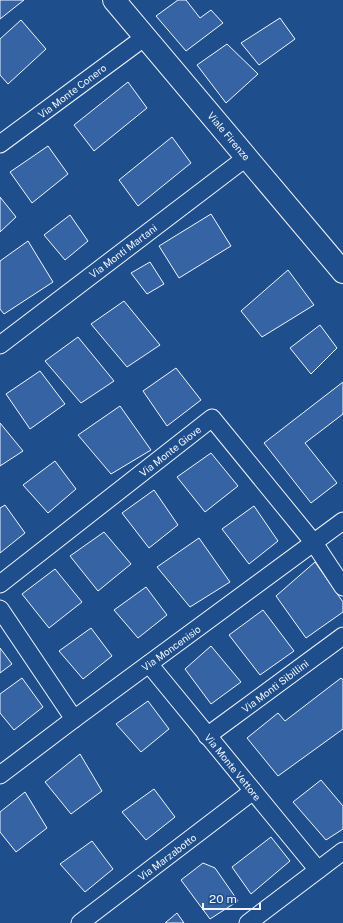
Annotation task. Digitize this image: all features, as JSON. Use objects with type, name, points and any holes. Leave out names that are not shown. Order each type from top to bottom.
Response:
[{"type":"main road","name":"Viale Firenze","points":[[114,0],[343,272]]},
{"type":"street","name":"Via Monte Conero","points":[[0,144],[145,37]]},
{"type":"street","name":"Via Monti Martani","points":[[0,345],[246,157]]},
{"type":"street","name":"Via Monte Giove","points":[[0,584],[212,418],[314,543]]},
{"type":"street","name":"Via Moncenisio","points":[[0,775],[343,521]]},
{"type":"street","points":[[314,543],[343,587]]},
{"type":"street","points":[[0,609],[74,719]]},
{"type":"street","name":"Via Monti Sibillini","points":[[208,736],[343,636]]},
{"type":"street","name":"Via Monte Vettore","points":[[149,664],[318,870]]},
{"type":"street","name":"Via Marzabotto","points":[[80,923],[253,791]]},
{"type":"street","points":[[248,923],[343,851]]},
{"type":"building","points":[[0,0],[24,0],[0,19]]},
{"type":"building","points":[[178,0],[186,0],[200,18],[211,10],[223,23],[186,51],[156,16]]},
{"type":"building","points":[[280,18],[295,39],[259,65],[241,43]]},
{"type":"building","points":[[21,20],[46,49],[8,84],[0,75],[0,39]]},
{"type":"building","points":[[227,44],[258,74],[226,103],[197,65]]},
{"type":"building","points":[[128,82],[147,108],[94,151],[74,125]]},
{"type":"building","points":[[172,137],[191,163],[138,206],[119,180]]},
{"type":"building","points":[[48,146],[68,174],[32,203],[10,172]]},
{"type":"building","points":[[0,197],[16,217],[0,232]]},
{"type":"building","points":[[211,214],[231,246],[179,278],[159,246]]},
{"type":"building","points":[[70,215],[88,241],[65,260],[44,235]]},
{"type":"building","points":[[28,241],[53,282],[4,314],[0,309],[0,261]]},
{"type":"building","points":[[150,262],[164,284],[147,294],[131,273]]},
{"type":"building","points":[[288,270],[314,305],[262,337],[241,311]]},
{"type":"building","points":[[124,301],[160,345],[127,367],[91,324]]},
{"type":"building","points":[[320,325],[337,348],[311,374],[290,348]]},
{"type":"building","points":[[78,337],[114,381],[81,403],[45,361]]},
{"type":"building","points":[[176,368],[201,400],[167,426],[143,391]]},
{"type":"building","points":[[40,371],[65,404],[30,429],[6,394]]},
{"type":"building","points":[[343,382],[343,414],[305,443],[337,483],[311,503],[264,443]]},
{"type":"building","points":[[120,406],[151,450],[111,474],[78,435]]},
{"type":"building","points":[[0,423],[23,451],[0,466]]},
{"type":"building","points":[[211,453],[238,486],[205,512],[177,477]]},
{"type":"building","points":[[55,461],[76,489],[48,513],[23,485]]},
{"type":"building","points":[[154,490],[178,525],[149,548],[122,513]]},
{"type":"building","points":[[5,505],[25,533],[0,553],[0,508]]},
{"type":"building","points":[[254,506],[278,541],[249,564],[222,529]]},
{"type":"building","points":[[104,532],[131,564],[98,591],[70,556]]},
{"type":"building","points":[[199,538],[230,582],[190,607],[157,567]]},
{"type":"building","points":[[315,562],[343,602],[343,612],[306,638],[276,596]]},
{"type":"building","points":[[55,569],[82,602],[49,628],[22,594]]},
{"type":"building","points":[[146,587],[167,615],[138,638],[114,610]]},
{"type":"building","points":[[263,610],[294,651],[260,675],[229,635]]},
{"type":"building","points":[[91,628],[112,656],[83,679],[59,651]]},
{"type":"building","points":[[211,646],[241,682],[211,704],[185,669]]},
{"type":"building","points":[[0,648],[12,664],[0,673]]},
{"type":"building","points":[[22,678],[43,707],[14,730],[0,713],[0,694]]},
{"type":"building","points":[[341,678],[343,680],[343,729],[278,776],[247,738],[278,713],[285,721]]},
{"type":"building","points":[[148,701],[169,729],[141,752],[116,724]]},
{"type":"building","points":[[80,754],[102,791],[71,814],[45,782]]},
{"type":"building","points":[[321,780],[343,806],[343,829],[326,840],[293,802]]},
{"type":"building","points":[[154,789],[175,817],[146,840],[122,812]]},
{"type":"building","points":[[25,792],[47,828],[16,852],[0,832],[0,812]]},
{"type":"building","points":[[271,837],[290,861],[251,894],[232,867]]},
{"type":"building","points":[[92,841],[113,869],[85,892],[60,864]]},
{"type":"building","points":[[203,863],[215,868],[238,901],[210,919],[181,880]]},
{"type":"building","points":[[177,913],[184,923],[165,923]]}]
